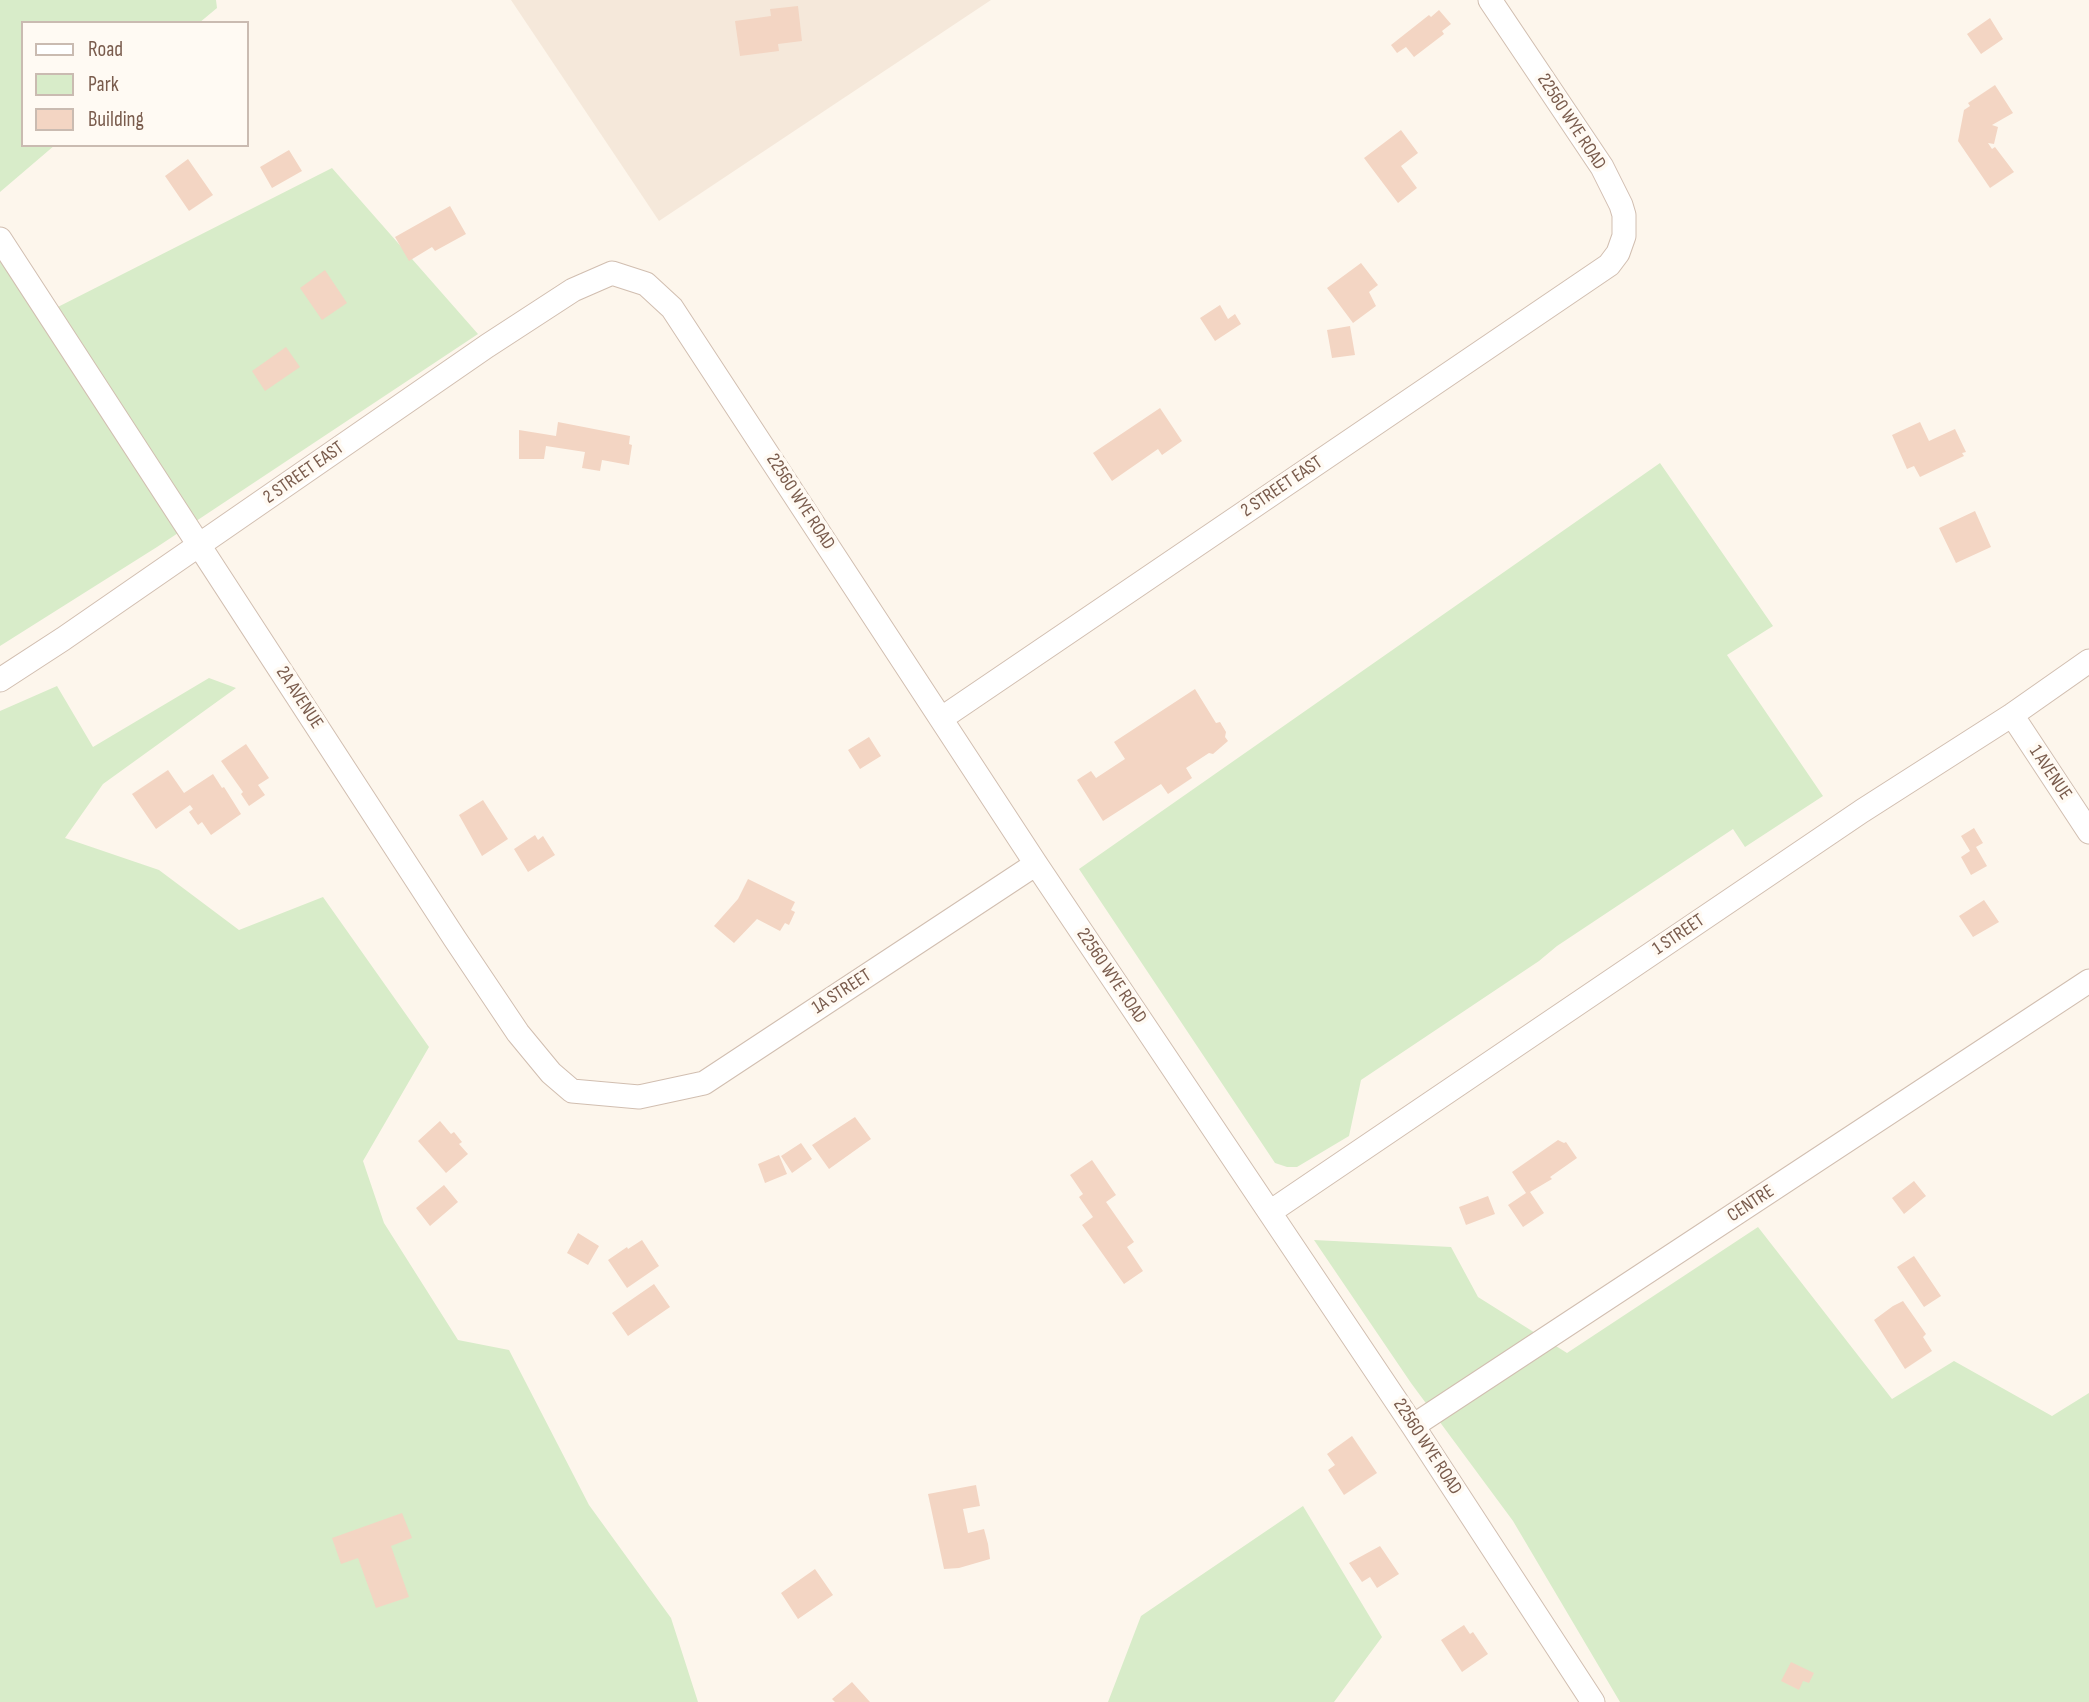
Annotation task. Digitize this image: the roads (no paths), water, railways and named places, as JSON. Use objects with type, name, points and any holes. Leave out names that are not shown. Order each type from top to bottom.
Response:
[{"type":"street","name":"22560 WYE ROAD","points":[[1490,0],[1612,186],[1624,215],[1623,236],[1618,253]]},
{"type":"street","name":"2A AVENUE","points":[[0,239],[454,939],[518,1033],[551,1073],[572,1091],[639,1097]]},
{"type":"street","name":"2 STREET EAST","points":[[942,718],[1600,272],[1618,253]]},
{"type":"street","name":"22560 WYE ROAD","points":[[612,273],[646,284],[672,308],[1036,864],[1413,1426],[1593,1702]]},
{"type":"street","name":"2 STREET EAST","points":[[0,680],[487,346],[573,290],[612,273]]},
{"type":"street","name":"1 STREET","points":[[1270,1212],[1862,811],[2012,715],[2089,661]]},
{"type":"street","name":"1 AVENUE","points":[[2012,715],[2089,832]]},
{"type":"street","name":"1A STREET","points":[[639,1097],[704,1083],[1036,864]]},
{"type":"street","name":"CENTRE","points":[[1413,1426],[2089,981]]}]
